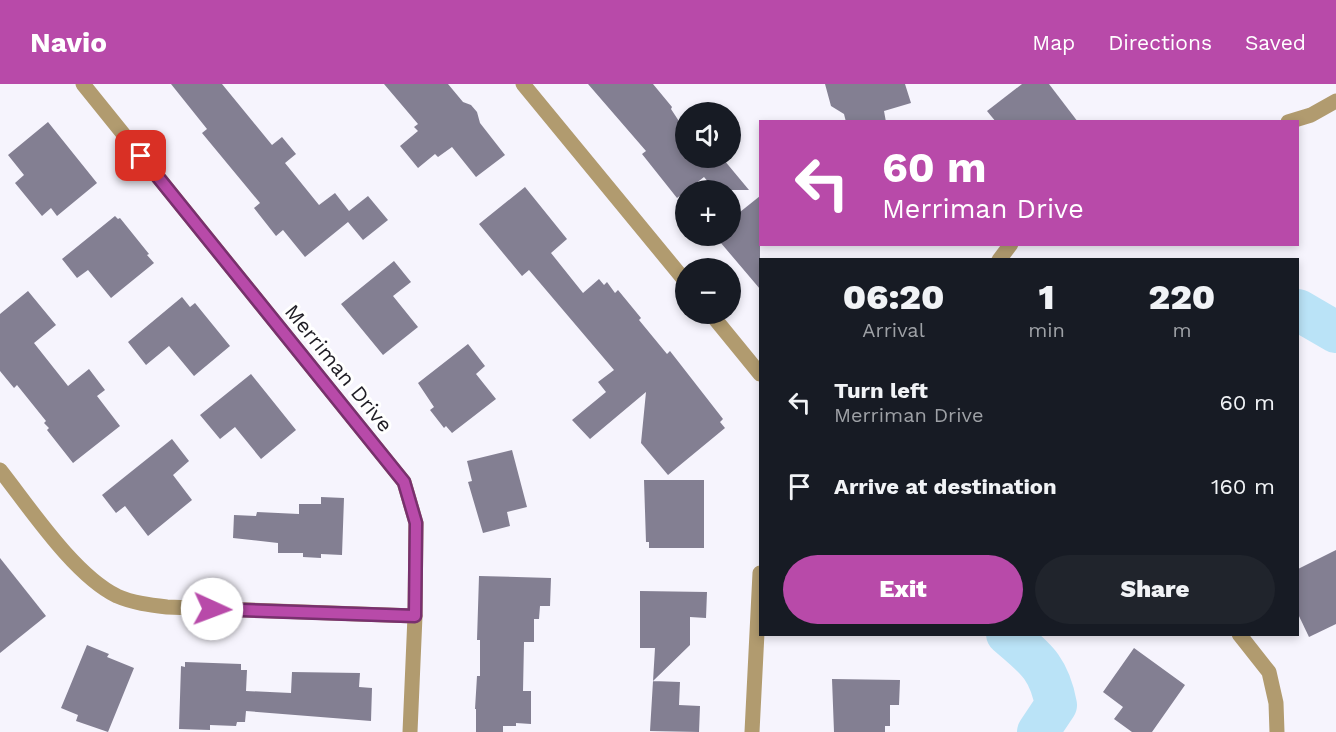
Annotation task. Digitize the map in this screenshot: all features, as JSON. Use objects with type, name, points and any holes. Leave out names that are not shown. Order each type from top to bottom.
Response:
[{"type":"street","name":"Merriman Drive","points":[[83,84],[404,482],[416,523],[410,732]]},
{"type":"street","points":[[523,84],[675,269]]},
{"type":"street","points":[[1295,120],[1311,115],[1336,101]]},
{"type":"street","points":[[719,324],[759,373]]},
{"type":"street","points":[[0,470],[78,567],[95,583],[128,600],[167,607],[415,616]]},
{"type":"street","points":[[752,732],[759,593]]},
{"type":"street","points":[[1241,636],[1269,672],[1276,703],[1277,732]]},
{"type":"building","points":[[171,84],[222,84],[272,145],[282,137],[296,154],[285,163],[319,205],[335,193],[349,211],[368,196],[388,220],[363,240],[348,222],[305,257],[283,230],[276,236],[254,208],[260,203],[202,133],[207,129]]},
{"type":"building","points":[[384,84],[448,84],[463,102],[471,105],[477,112],[480,123],[505,155],[476,177],[452,147],[438,157],[435,154],[418,168],[400,146],[418,131],[414,127],[418,124]]},
{"type":"building","points":[[588,84],[653,84],[672,107],[675,115],[675,168],[731,168],[741,180],[707,180],[704,177],[700,180],[675,180],[675,195],[642,154],[646,151]]},
{"type":"building","points":[[825,84],[905,84],[911,103],[884,111],[886,120],[846,120],[844,114],[831,106]]},
{"type":"building","points":[[1022,84],[1049,84],[1076,120],[994,120],[987,111]]},
{"type":"building","points":[[48,122],[97,183],[57,216],[51,208],[42,216],[15,183],[24,175],[8,155]]},
{"type":"building","points":[[741,180],[749,190],[741,190]]},
{"type":"building","points":[[525,187],[567,239],[551,253],[583,293],[599,279],[604,285],[607,282],[615,293],[618,290],[641,318],[639,320],[667,354],[670,351],[723,419],[720,422],[725,428],[668,475],[641,443],[646,392],[590,439],[572,420],[606,392],[598,382],[614,370],[529,270],[522,276],[479,224]]},
{"type":"building","points":[[759,197],[759,288],[741,267],[741,258],[734,258],[723,246],[741,246],[741,211]]},
{"type":"building","points":[[115,216],[120,218],[154,263],[111,298],[88,270],[77,278],[62,259]]},
{"type":"building","points":[[394,261],[411,282],[393,296],[418,327],[383,355],[341,304]]},
{"type":"building","points":[[28,291],[56,325],[34,343],[68,386],[89,369],[105,390],[97,396],[120,426],[73,463],[47,430],[49,428],[44,423],[46,421],[17,385],[14,388],[0,371],[0,314]]},
{"type":"building","points":[[182,297],[190,307],[195,303],[230,346],[194,376],[169,346],[146,365],[128,342]]},
{"type":"building","points":[[468,344],[485,366],[476,374],[496,399],[452,433],[446,426],[444,428],[430,410],[434,407],[418,383]]},
{"type":"building","points":[[251,374],[296,430],[261,459],[235,427],[220,439],[200,415]]},
{"type":"building","points":[[172,439],[189,461],[173,475],[192,500],[148,536],[125,506],[116,513],[102,495]]},
{"type":"building","points":[[512,450],[527,507],[507,512],[510,526],[483,533],[468,482],[472,481],[467,461]]},
{"type":"building","points":[[644,480],[704,480],[704,548],[649,548],[649,542],[646,542]]},
{"type":"building","points":[[321,497],[344,498],[342,555],[321,554],[321,558],[303,557],[303,553],[278,553],[278,543],[233,538],[234,515],[256,516],[257,512],[299,514],[299,504],[321,504]]},
{"type":"building","points":[[1336,550],[1336,624],[1309,637],[1299,616],[1299,568]]},
{"type":"building","points":[[0,558],[46,616],[0,653]]},
{"type":"building","points":[[479,576],[551,578],[550,606],[540,606],[539,619],[534,619],[534,642],[524,642],[523,691],[531,691],[531,724],[516,723],[516,726],[503,726],[503,732],[476,732],[477,676],[480,676],[480,640],[477,640]]},
{"type":"building","points":[[640,591],[707,592],[706,618],[690,617],[690,645],[653,681],[655,648],[640,648]]},
{"type":"building","points":[[87,645],[109,654],[107,657],[134,668],[108,732],[76,721],[78,715],[61,708]]},
{"type":"building","points":[[1134,648],[1185,685],[1152,732],[1132,732],[1114,719],[1123,707],[1103,692]]},
{"type":"building","points":[[185,662],[241,664],[241,670],[247,670],[246,691],[291,693],[292,672],[360,673],[359,687],[372,688],[371,721],[246,711],[245,722],[237,722],[236,726],[210,725],[210,730],[179,729],[181,666],[185,667]]},
{"type":"building","points":[[832,679],[900,680],[899,705],[890,705],[890,726],[885,726],[885,732],[834,732]]},
{"type":"building","points":[[653,681],[680,682],[679,705],[700,706],[699,732],[650,731]]},
{"type":"waterway","points":[[1299,311],[1336,332]]},
{"type":"waterway","points":[[1009,636],[1039,664],[1053,692],[1056,705],[1038,732]]},
{"type":"route","points":[[141,156],[404,482],[416,523],[415,616],[212,609]]}]
